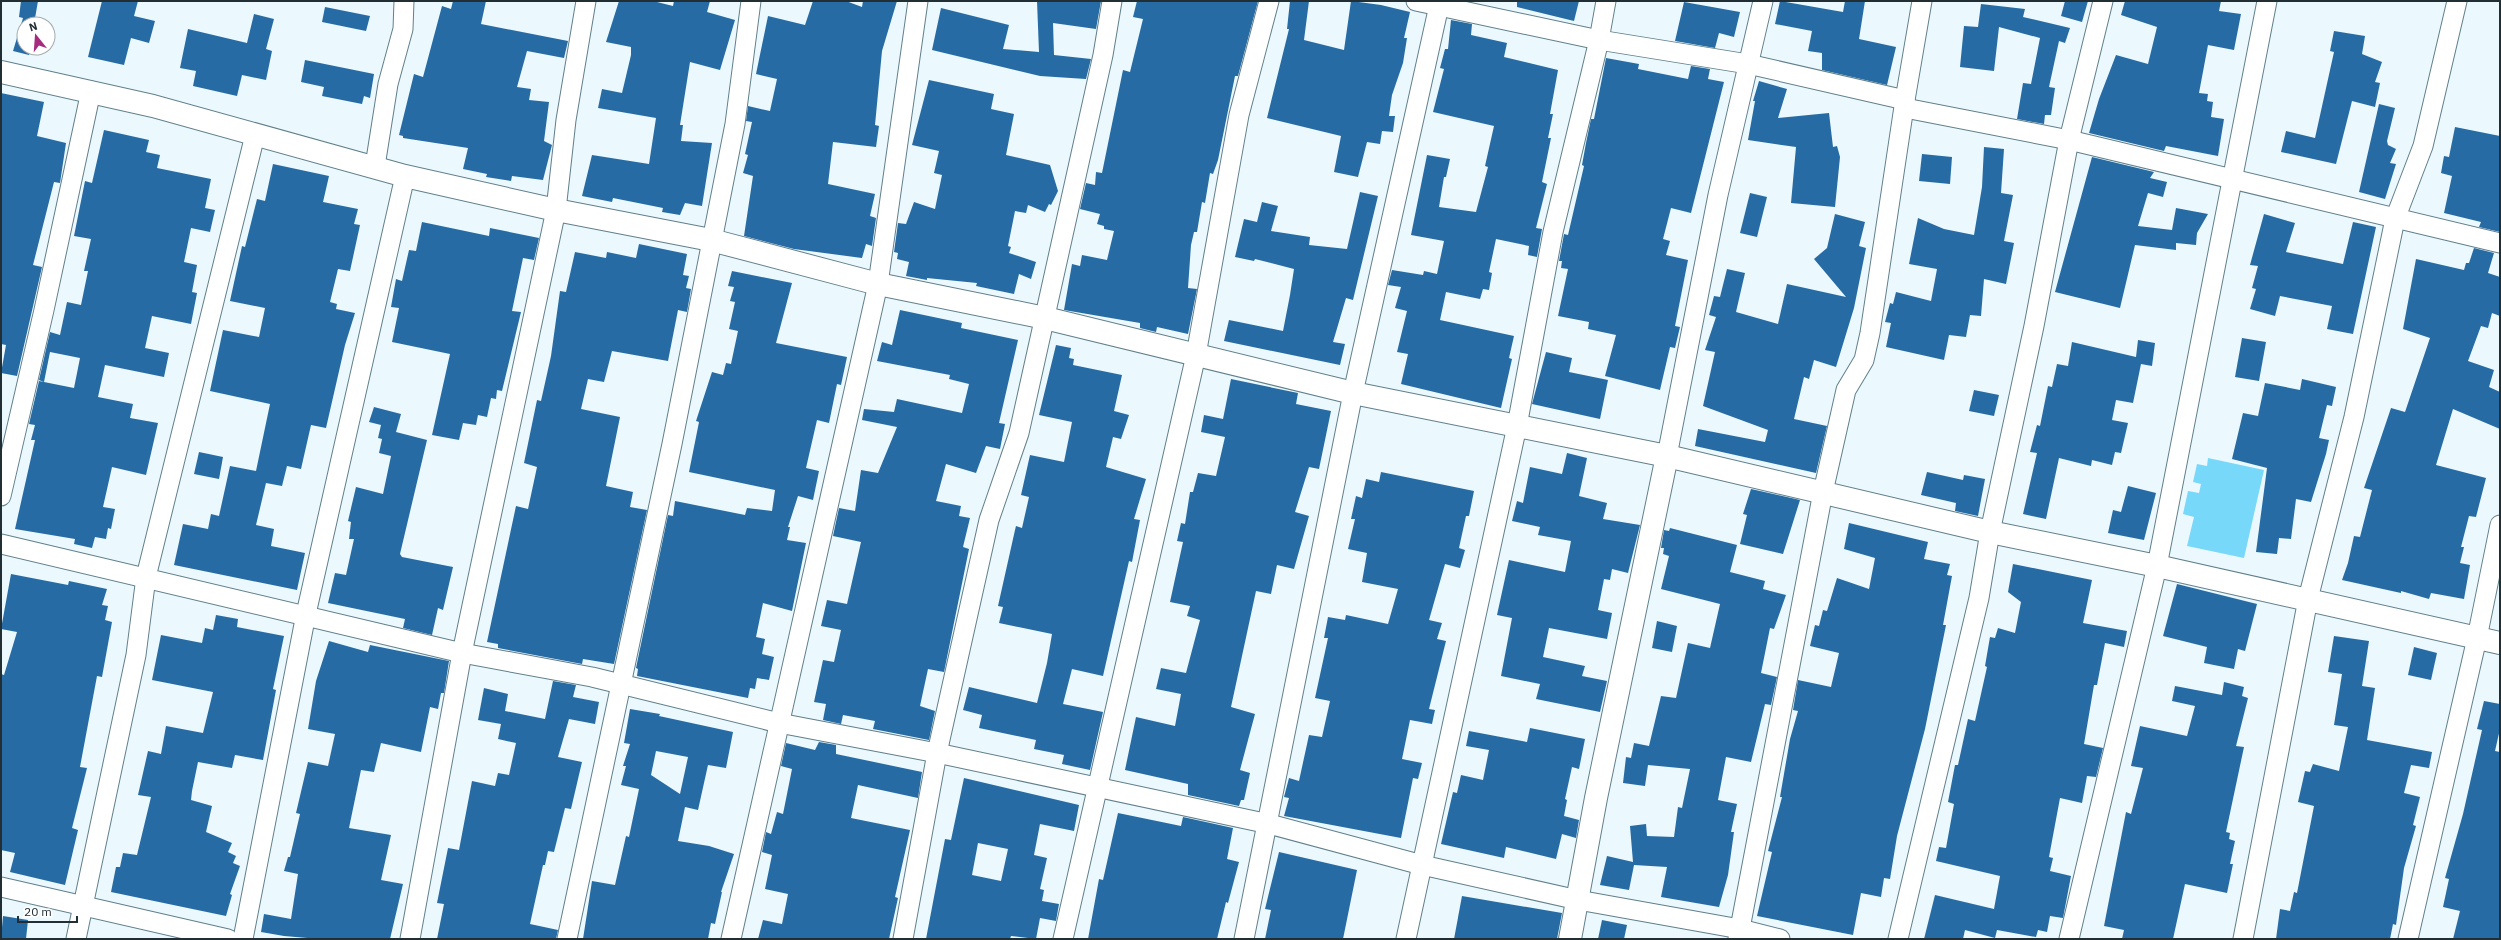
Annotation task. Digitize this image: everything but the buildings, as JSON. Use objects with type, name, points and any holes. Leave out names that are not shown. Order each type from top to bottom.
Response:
[{"type":"street","points":[[375,166],[388,84],[403,29],[404,1]]},
{"type":"street","points":[[410,939],[462,653],[556,210],[566,120],[586,1]]},
{"type":"street","points":[[567,939],[672,444],[734,124],[751,1]]},
{"type":"street","points":[[732,939],[878,284],[918,1]]},
{"type":"street","points":[[902,939],[938,753],[989,520],[1019,434],[1103,55],[1112,1]]},
{"type":"street","points":[[1063,939],[1196,355],[1239,115],[1269,1]]},
{"type":"street","points":[[1416,1],[1439,3],[1599,40],[1748,64],[1905,104],[2233,178],[2395,219],[2500,243]]},
{"type":"street","points":[[1406,939],[1517,426],[1553,232],[1599,40],[1606,1]]},
{"type":"street","points":[[1570,939],[1596,798],[1667,456],[1718,195],[1763,1]]},
{"type":"street","points":[[1739,934],[1824,492],[1846,390],[1864,360],[1870,333],[1922,1]]},
{"type":"street","points":[[1898,939],[1978,598],[1990,532],[2034,326],[2069,140],[2103,1]]},
{"type":"street","points":[[2069,939],[2157,566],[2267,1]]},
{"type":"street","points":[[2243,939],[2308,599],[2354,417],[2395,219],[2423,146],[2457,1]]},
{"type":"street","points":[[1244,939],[1269,824],[1353,394],[1439,3]]},
{"type":"street","points":[[1,72],[91,91],[375,166],[405,176],[556,210],[711,240],[878,284],[1044,318],[1353,394],[1667,456],[1990,532],[2157,566],[2500,643]]},
{"type":"street","points":[[1,496],[44,310],[91,91]]},
{"type":"street","points":[[76,939],[136,655],[146,577],[255,134]]},
{"type":"street","points":[[243,939],[306,614],[405,176]]},
{"type":"street","points":[[2408,939],[2477,638],[2500,525]]},
{"type":"street","points":[[1,544],[306,614],[462,653],[592,677],[779,723],[938,753],[1097,789],[1269,824],[1422,865],[1578,900],[1739,934],[1780,939]]},
{"type":"street","points":[[1,886],[228,939]]},
{"type":"shaded area","points":[[2208,458],[2264,470],[2244,558],[2187,546],[2194,517],[2183,514],[2188,491],[2199,493],[2201,484],[2193,482],[2197,464],[2207,466]]}]
